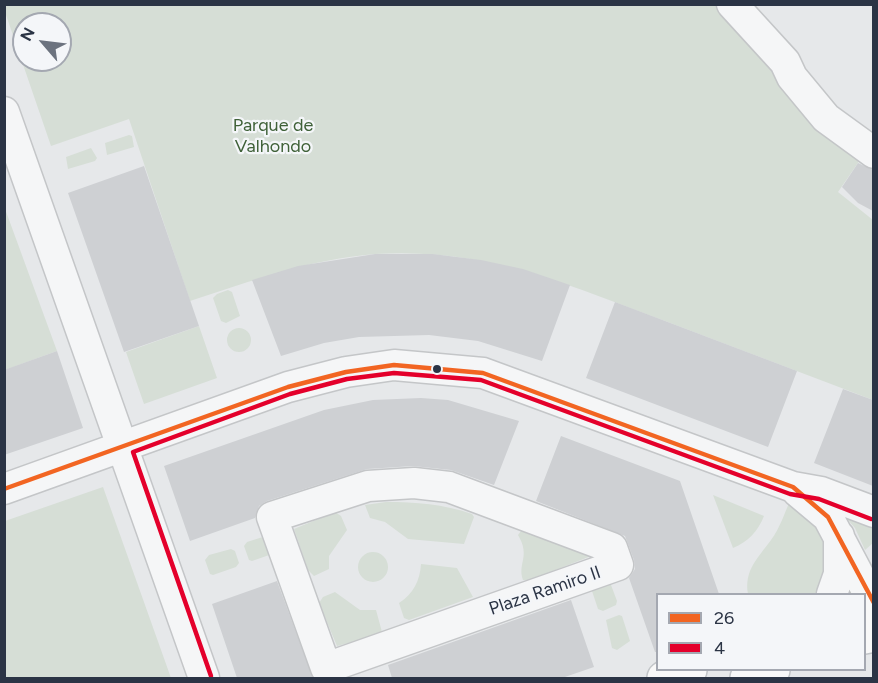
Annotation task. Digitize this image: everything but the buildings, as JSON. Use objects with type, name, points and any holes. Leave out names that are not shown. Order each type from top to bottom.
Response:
[{"type":"main road","points":[[866,601],[870,586]]},
{"type":"main road","points":[[664,678],[684,671]]},
{"type":"main road","points":[[747,678],[767,671]]},
{"type":"street","points":[[732,4],[784,62],[792,77],[826,118],[873,153]]},
{"type":"street","points":[[4,112],[204,678]]},
{"type":"street","points":[[4,489],[288,387],[346,372],[394,365],[483,373],[793,487],[821,492],[873,512]]},
{"type":"street","name":"Plaza Ramiro II","points":[[414,483],[449,487],[612,548],[618,565],[326,668],[274,523],[272,517],[368,486],[414,483]]},
{"type":"street","points":[[793,487],[828,517],[870,586]]},
{"type":"street","points":[[832,593],[839,574],[838,533]]},
{"type":"green space","name":"Parque de Valhondo","points":[[4,5],[721,5],[862,157],[838,192],[873,220],[873,400],[558,282],[489,262],[452,256],[415,253],[351,257],[281,272],[190,301],[129,119],[51,146],[26,72],[72,72],[72,12],[12,12],[12,32]]},
{"type":"green space","points":[[132,136],[134,147],[107,155],[105,143]]},
{"type":"green space","points":[[91,148],[97,158],[95,161],[68,169],[66,157]]},
{"type":"green space","points":[[4,206],[57,351],[5,370],[4,370]]},
{"type":"green space","points":[[228,290],[232,292],[240,316],[226,323],[221,321],[213,298]]},
{"type":"green space","points":[[199,326],[217,378],[144,404],[126,352]]},
{"type":"green space","points":[[239,328],[247,332],[251,340],[247,348],[239,352],[231,348],[227,340],[231,332]]},
{"type":"green space","points":[[103,487],[171,678],[5,678],[5,521]]},
{"type":"green space","points":[[713,495],[764,516],[752,535],[733,548]]},
{"type":"green space","points":[[790,501],[815,519],[830,553],[821,593],[748,593],[750,571],[777,531]]},
{"type":"green space","points":[[386,502],[440,506],[472,514],[474,517],[464,544],[408,539],[385,522],[370,518],[365,505]]},
{"type":"green space","points":[[335,512],[341,516],[347,530],[329,556],[329,569],[314,576],[308,570],[294,529]]},
{"type":"green space","points":[[841,512],[873,526],[873,543],[865,550],[855,528]]},
{"type":"green space","points":[[524,527],[591,553],[591,556],[530,580],[523,580],[524,554],[518,535]]},
{"type":"green space","points":[[269,535],[275,553],[249,560],[244,546],[247,542]]},
{"type":"green space","points":[[231,549],[235,551],[239,563],[236,567],[210,574],[205,560],[209,555]]},
{"type":"green space","points":[[373,552],[384,556],[388,567],[384,578],[373,582],[362,578],[358,567],[362,556]]},
{"type":"green space","points":[[421,564],[457,568],[473,597],[409,620],[404,618],[399,603],[415,586]]},
{"type":"green space","points":[[608,577],[617,601],[616,605],[603,611],[598,609],[590,585]]},
{"type":"green space","points":[[335,592],[360,610],[376,610],[382,632],[337,646],[319,603],[323,597]]},
{"type":"green space","points":[[622,616],[630,641],[617,650],[612,648],[606,620]]},
{"type":"transit line","name":"26","points":[[4,489],[288,387],[346,372],[394,365],[483,373],[793,487],[828,517],[874,603]]},
{"type":"transit line","name":"4","points":[[211,676],[133,452],[290,394],[347,379],[394,373],[481,380],[790,494],[819,499],[871,519]]}]
